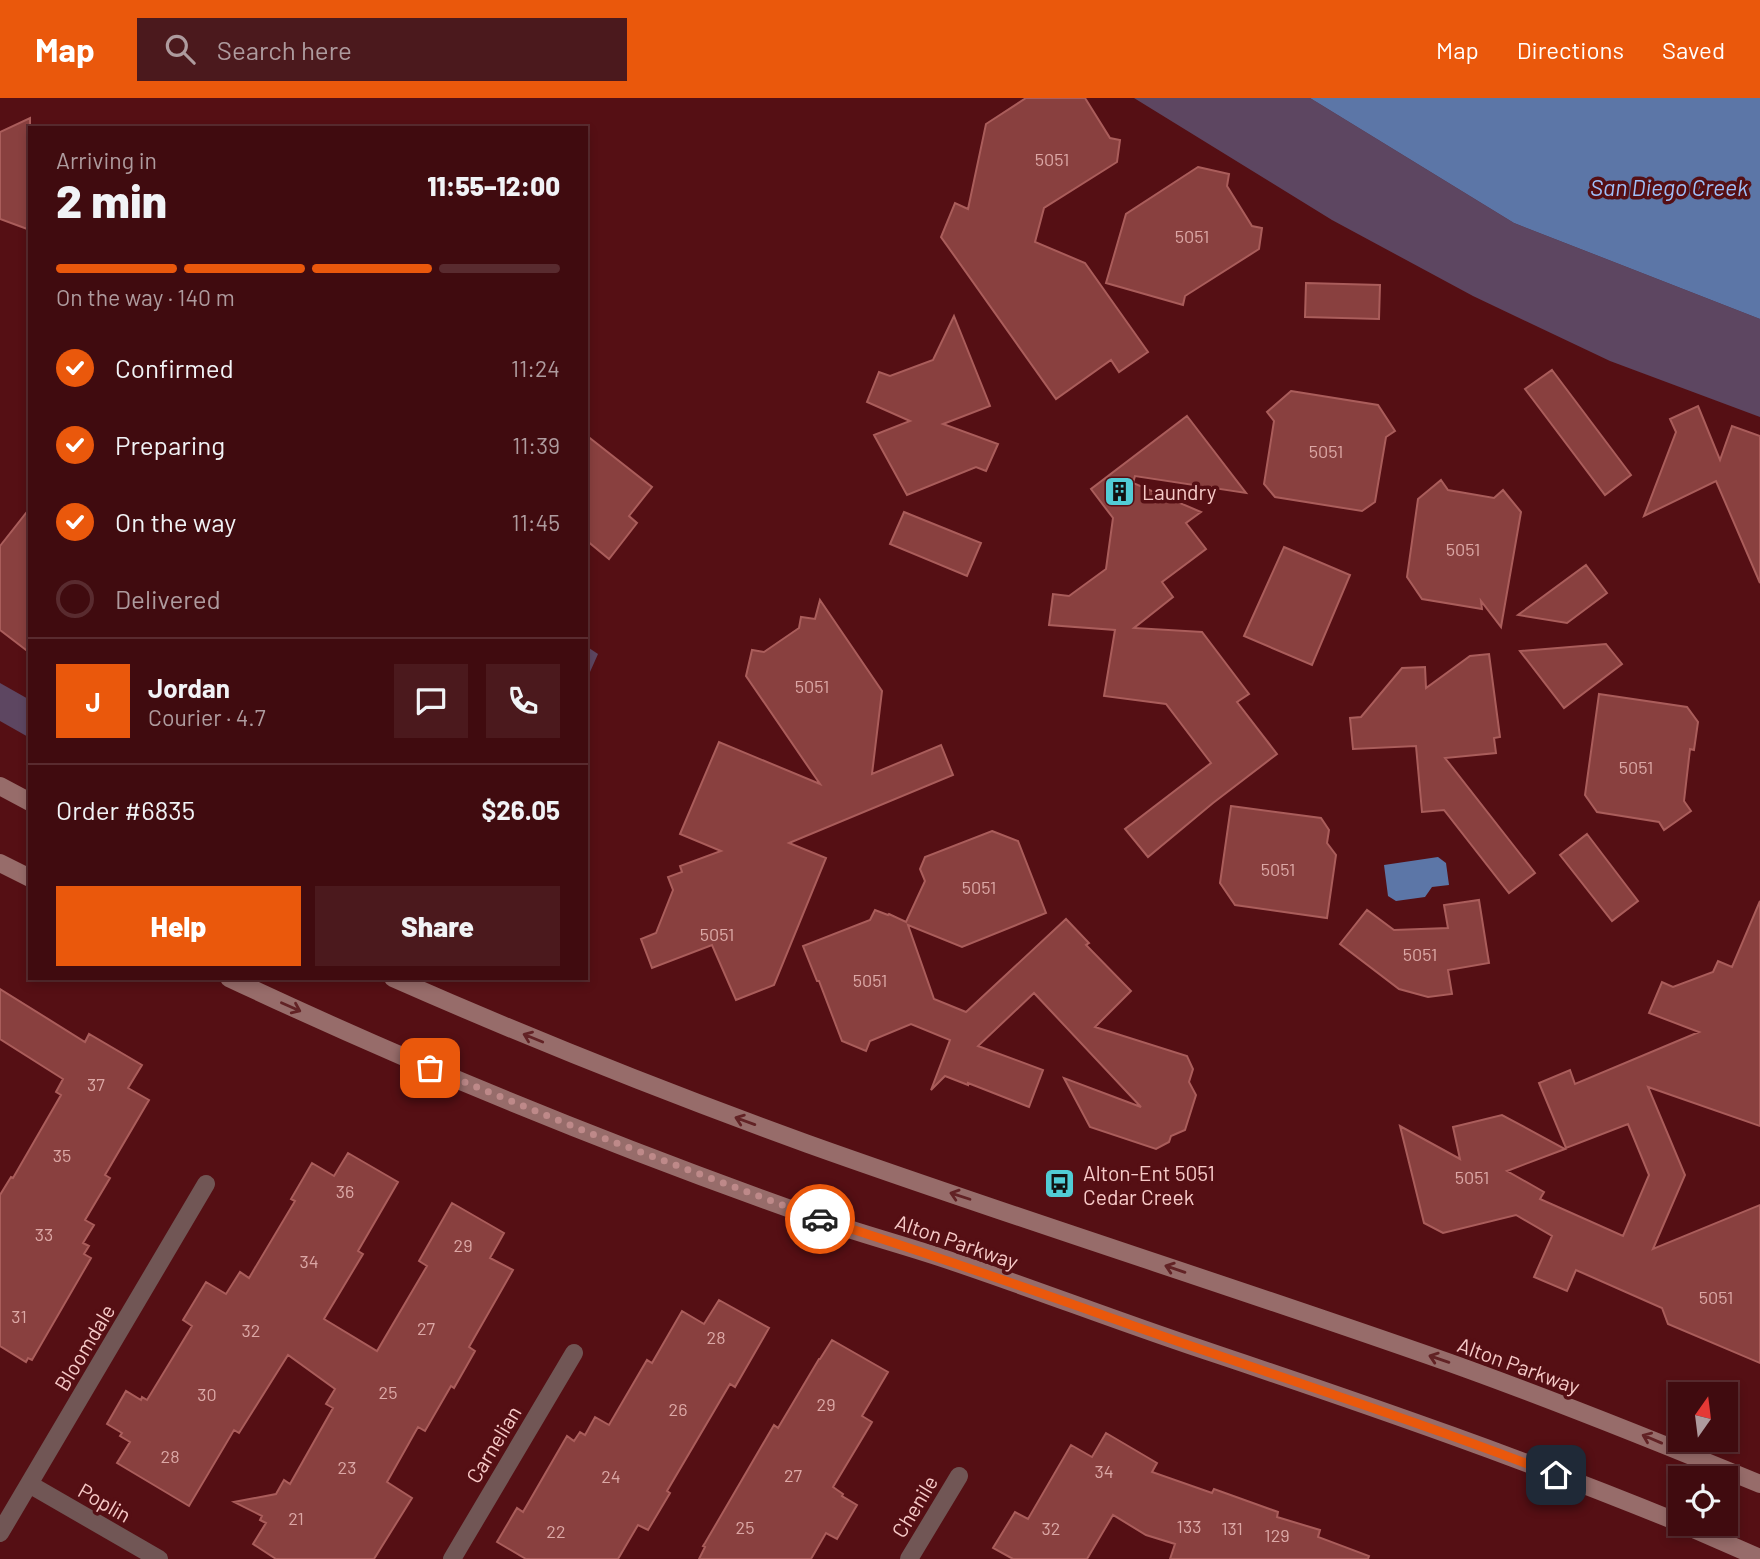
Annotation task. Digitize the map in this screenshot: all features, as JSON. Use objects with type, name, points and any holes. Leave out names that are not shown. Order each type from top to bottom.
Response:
[{"type":"main road","points":[[0,786],[28,801]]},
{"type":"main road","points":[[0,863],[28,877]]},
{"type":"main road","name":"Alton Parkway","points":[[233,980],[455,1079],[720,1183],[1380,1410],[1668,1519]]},
{"type":"main road","name":"Alton Parkway","points":[[398,980],[523,1034],[726,1114],[1467,1369],[1636,1433],[1760,1484]]},
{"type":"main road","name":"Alton Parkway","points":[[1709,1536],[1760,1558]]},
{"type":"street","name":"Bloomdale","points":[[0,1533],[206,1184]]},
{"type":"street","name":"Carnelian","points":[[452,1559],[574,1353]]},
{"type":"street","name":"Chenile","points":[[909,1559],[959,1476]]},
{"type":"street","name":"Poplin","points":[[29,1484],[159,1559]]},
{"type":"shaded area","points":[[1134,98],[1310,98],[1514,223],[1760,319],[1760,417],[1610,361],[1473,296],[1332,220]]},
{"type":"shaded area","points":[[588,647],[598,654],[588,676]]},
{"type":"shaded area","points":[[0,683],[28,699],[28,737],[0,721]]},
{"type":"water","name":"San Diego Creek","points":[[1310,98],[1760,98],[1760,319],[1514,223]]},
{"type":"water","points":[[1438,857],[1446,863],[1449,885],[1432,887],[1425,897],[1396,901],[1388,896],[1384,865]]},
{"type":"building","points":[[1026,98],[1085,98],[1110,138],[1120,140],[1117,162],[1044,208],[1035,242],[1085,263],[1148,352],[1119,372],[1111,360],[1056,399],[941,237],[955,203],[968,209],[986,124]]},
{"type":"building","points":[[30,118],[28,229],[0,219],[0,132]]},
{"type":"building","points":[[1198,167],[1229,174],[1227,186],[1252,226],[1262,228],[1259,249],[1185,296],[1183,305],[1106,283],[1126,214]]},
{"type":"building","points":[[1306,283],[1380,285],[1379,319],[1305,317]]},
{"type":"building","points":[[954,316],[990,406],[943,424],[998,444],[986,471],[976,467],[907,495],[874,435],[910,421],[867,402],[879,372],[890,376],[933,360]]},
{"type":"building","points":[[1552,370],[1631,475],[1605,495],[1525,389]]},
{"type":"building","points":[[1291,391],[1378,405],[1395,431],[1386,437],[1375,502],[1362,511],[1275,497],[1264,484],[1274,421],[1267,412]]},
{"type":"building","points":[[1698,406],[1720,460],[1732,426],[1760,436],[1760,583],[1716,481],[1644,516],[1676,432],[1670,419]]},
{"type":"building","points":[[1187,416],[1246,493],[1135,476],[1133,483],[1201,512],[1186,523],[1206,549],[1162,582],[1173,597],[1134,628],[1202,632],[1249,694],[1237,702],[1277,754],[1148,857],[1125,829],[1211,763],[1166,704],[1104,696],[1115,630],[1049,625],[1053,594],[1069,596],[1106,569],[1113,518],[1091,489]]},
{"type":"building","points":[[588,437],[652,487],[629,516],[637,523],[609,559],[588,542]]},
{"type":"building","points":[[1441,480],[1448,490],[1494,498],[1503,490],[1521,512],[1501,627],[1481,601],[1482,609],[1422,599],[1407,577],[1418,499]]},
{"type":"building","points":[[28,511],[28,651],[0,630],[0,546]]},
{"type":"building","points":[[904,512],[981,543],[967,576],[890,544]]},
{"type":"building","points":[[1284,547],[1350,575],[1312,665],[1244,636]]},
{"type":"building","points":[[1586,565],[1607,593],[1567,623],[1518,615]]},
{"type":"building","points":[[820,600],[882,691],[872,774],[941,745],[953,775],[789,843],[826,858],[774,985],[736,1000],[712,945],[652,968],[641,939],[656,933],[673,890],[668,877],[682,872],[680,866],[721,851],[680,834],[719,742],[820,784],[746,676],[752,650],[764,652],[799,628],[801,617],[815,619]]},
{"type":"building","points":[[1606,644],[1622,664],[1564,708],[1520,651]]},
{"type":"building","points":[[1489,654],[1500,737],[1494,738],[1496,753],[1445,758],[1535,873],[1509,893],[1444,810],[1422,812],[1416,746],[1353,749],[1350,718],[1361,717],[1402,668],[1425,667],[1426,688],[1470,656]]},
{"type":"building","points":[[1599,694],[1687,707],[1698,722],[1694,750],[1690,749],[1684,801],[1691,811],[1664,830],[1659,822],[1597,812],[1585,795]]},
{"type":"building","points":[[1231,806],[1321,818],[1329,830],[1327,843],[1336,855],[1327,918],[1235,905],[1220,883]]},
{"type":"building","points":[[992,831],[1018,841],[1046,913],[962,947],[908,925],[934,999],[966,1012],[1066,919],[1089,943],[1086,945],[1131,991],[1095,1027],[1187,1056],[1193,1069],[1189,1082],[1196,1095],[1185,1130],[1171,1136],[1169,1142],[1156,1149],[1090,1127],[1064,1078],[1141,1107],[1034,993],[978,1046],[1043,1070],[1029,1107],[945,1076],[931,1090],[950,1040],[911,1024],[870,1041],[866,1051],[842,1041],[803,946],[870,920],[875,910],[906,922],[925,881],[920,869],[925,857]]},
{"type":"building","points":[[1587,834],[1638,901],[1612,921],[1560,855]]},
{"type":"building","points":[[1479,900],[1489,963],[1448,970],[1452,994],[1428,997],[1399,989],[1340,944],[1367,910],[1394,930],[1448,928],[1444,905]]},
{"type":"building","points":[[1760,901],[1760,1126],[1648,1087],[1685,1175],[1653,1249],[1760,1205],[1760,1363],[1668,1324],[1662,1308],[1576,1270],[1567,1291],[1534,1277],[1552,1236],[1516,1215],[1443,1233],[1424,1223],[1400,1126],[1460,1159],[1453,1127],[1502,1115],[1565,1149],[1507,1171],[1544,1192],[1540,1199],[1623,1236],[1649,1175],[1628,1124],[1566,1148],[1539,1083],[1570,1070],[1575,1084],[1699,1032],[1649,1013],[1662,982],[1673,987],[1713,972],[1718,961],[1732,967]]},
{"type":"building","points":[[0,989],[85,1042],[89,1034],[142,1065],[128,1088],[149,1100],[105,1175],[110,1178],[85,1220],[94,1225],[83,1243],[89,1246],[84,1254],[91,1258],[32,1360],[28,1358],[26,1362],[0,1346],[0,1195],[11,1177],[13,1178],[61,1095],[56,1092],[63,1079],[0,1039]]},
{"type":"building","points":[[348,1153],[398,1182],[358,1251],[363,1254],[324,1319],[377,1351],[427,1266],[419,1261],[452,1203],[504,1233],[490,1258],[513,1270],[469,1347],[475,1351],[454,1388],[451,1386],[425,1431],[418,1427],[387,1482],[412,1498],[374,1559],[276,1559],[253,1544],[266,1523],[260,1520],[262,1516],[234,1502],[276,1494],[284,1480],[290,1484],[333,1408],[326,1404],[335,1389],[288,1355],[239,1433],[234,1430],[189,1506],[117,1463],[130,1442],[120,1436],[122,1433],[107,1424],[126,1391],[141,1400],[142,1397],[147,1400],[192,1326],[183,1320],[206,1282],[226,1294],[240,1272],[249,1278],[295,1201],[291,1199],[312,1163],[334,1176]]},
{"type":"building","points":[[719,1300],[769,1328],[735,1387],[730,1384],[667,1491],[670,1493],[648,1530],[638,1525],[618,1559],[526,1559],[497,1542],[517,1508],[523,1512],[567,1436],[574,1441],[580,1432],[585,1435],[595,1417],[609,1425],[647,1360],[652,1363],[682,1311],[704,1324]]},
{"type":"building","points":[[832,1340],[888,1372],[862,1416],[872,1422],[833,1487],[857,1505],[837,1539],[826,1533],[811,1559],[699,1559],[705,1547],[703,1546],[774,1425],[778,1428]]},
{"type":"building","points":[[1106,1433],[1157,1463],[1152,1472],[1212,1493],[1214,1489],[1278,1512],[1277,1517],[1320,1530],[1318,1537],[1369,1556],[1368,1559],[1170,1559],[1175,1544],[1146,1535],[1113,1515],[1087,1559],[1013,1559],[993,1548],[1015,1512],[1028,1519],[1071,1445],[1092,1457]]},
{"type":"way so far","points":[[430,1068],[587,1132],[820,1219]]},
{"type":"place","name":"Laundry","points":[[1119,491]]},
{"type":"place","name":"Alton-Ent 5051 Cedar Creek","points":[[1060,1184]]},
{"type":"route","points":[[820,1219],[953,1262],[1380,1410],[1556,1475]]}]
